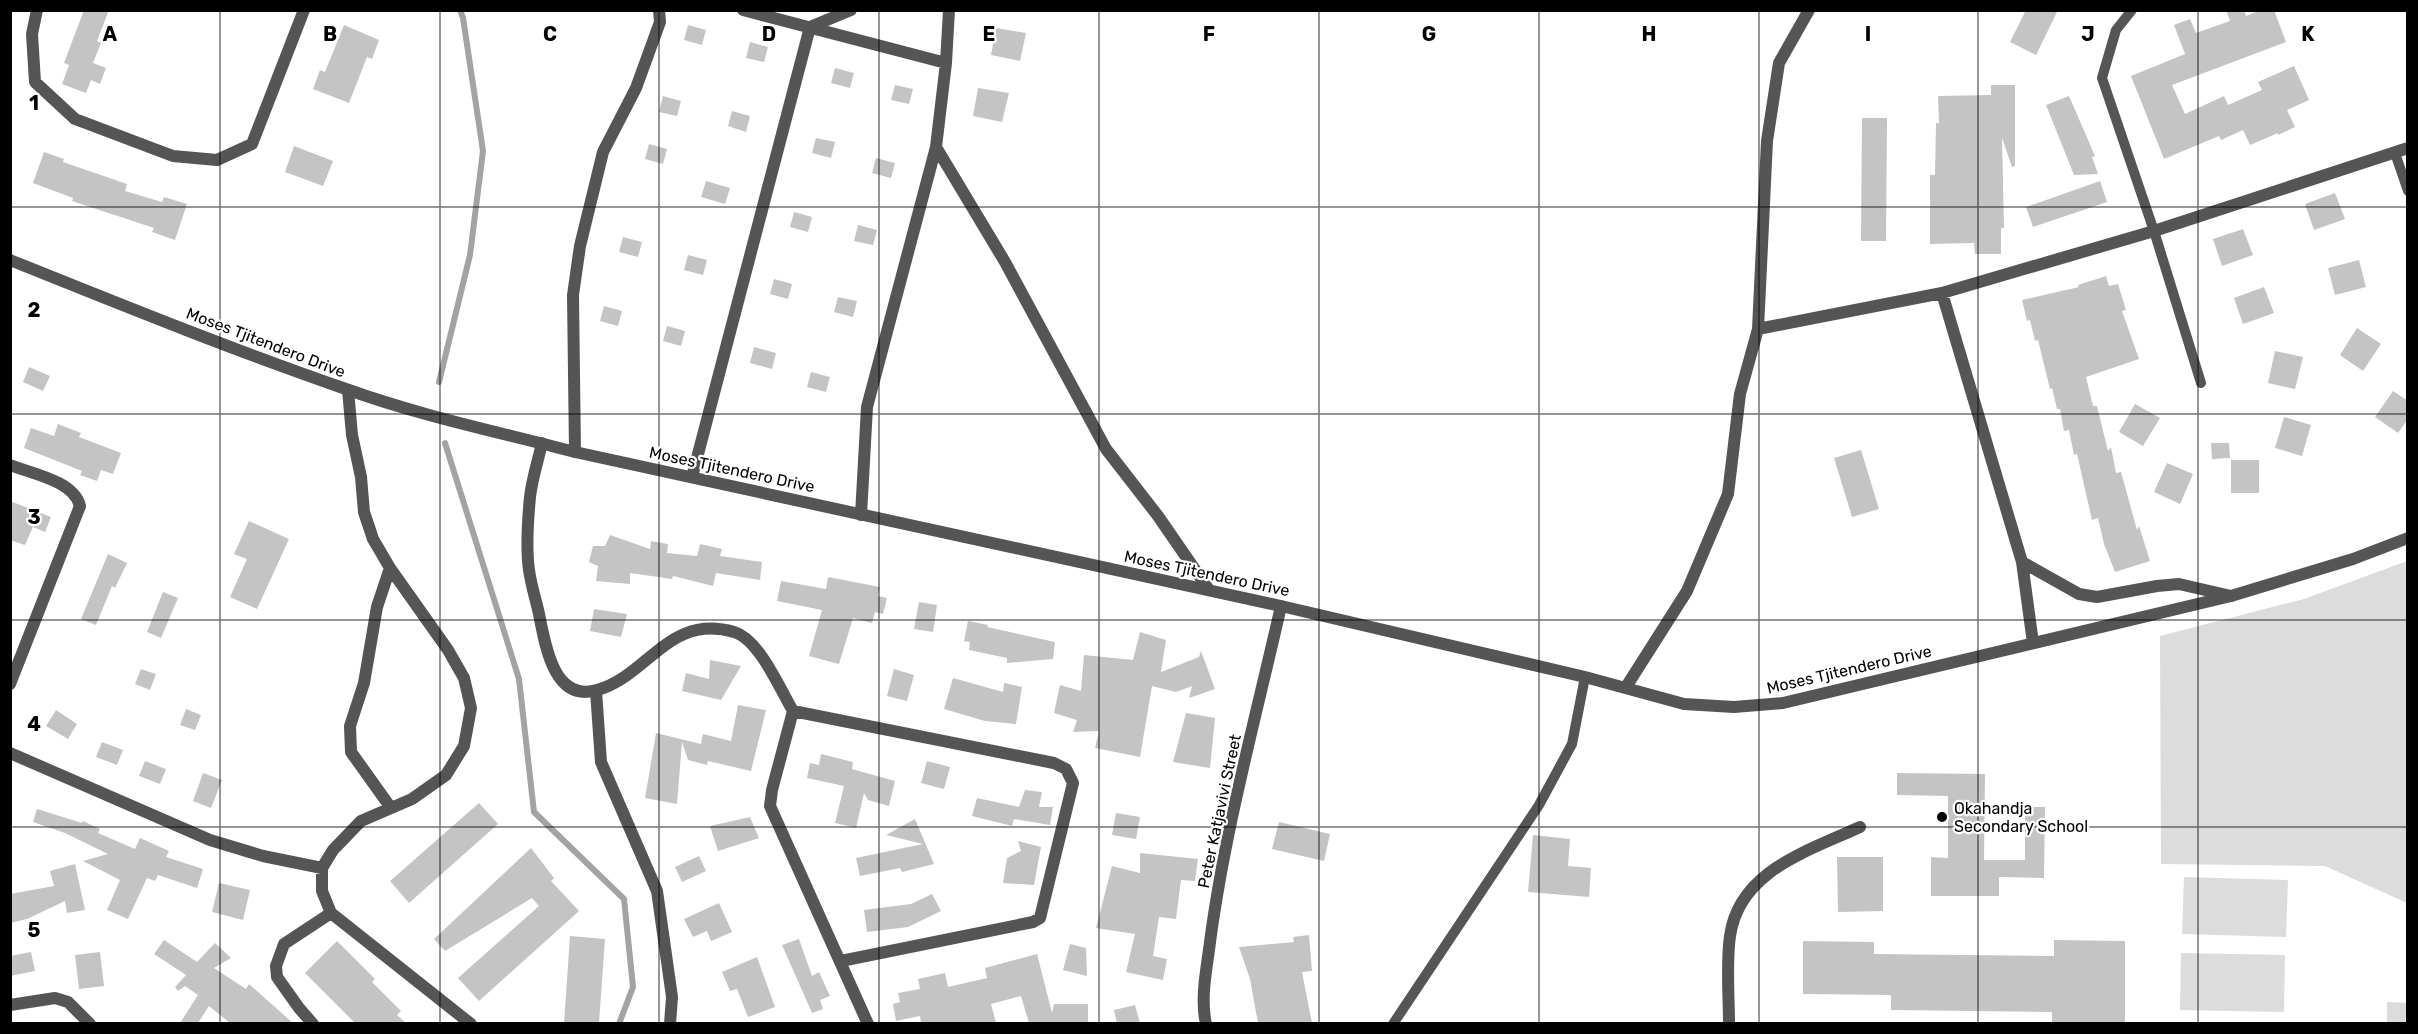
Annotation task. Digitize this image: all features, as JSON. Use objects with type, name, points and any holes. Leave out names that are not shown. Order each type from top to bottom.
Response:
[{"type":"street","points":[[37,10],[32,34],[35,82],[75,119],[174,156],[217,160],[252,144],[304,10]]},
{"type":"street","points":[[575,452],[573,295],[580,246],[603,152],[636,88],[660,22],[659,10]]},
{"type":"street","points":[[743,10],[946,63]]},
{"type":"street","points":[[810,27],[851,10]]},
{"type":"street","points":[[861,515],[867,407],[936,147],[946,63],[949,10]]},
{"type":"street","points":[[1626,687],[1687,591],[1728,494],[1740,394],[1758,329],[1767,141],[1779,63],[1809,10]]},
{"type":"street","points":[[692,477],[810,27]]},
{"type":"street","points":[[936,147],[1005,262],[1106,449],[1158,516],[1209,590]]},
{"type":"street","points":[[1758,329],[1942,293],[2154,231],[2401,151]]},
{"type":"street","name":"Moses Tjitendero Drive","points":[[10,260],[348,390],[469,427],[1281,606],[1585,677],[1684,704],[1734,707],[1783,703],[2231,596],[2353,559],[2408,538]]},
{"type":"street","points":[[1942,293],[2022,562],[2033,643]]},
{"type":"street","points":[[348,390],[352,435],[361,477],[363,512],[374,539],[390,568],[448,650],[464,678],[471,708],[464,746],[446,775],[412,799],[361,821],[333,850],[322,868],[322,891],[331,913],[471,1023]]},
{"type":"street","points":[[542,443],[530,496],[529,569],[549,662],[561,679],[576,691],[596,691],[624,677],[665,644],[689,631],[735,632],[754,644],[793,711],[772,790],[770,806],[868,1023]]},
{"type":"street","points":[[10,465],[69,488],[78,497],[80,506],[10,684]]},
{"type":"street","points":[[2022,562],[2079,594],[2097,597],[2179,584],[2231,596]]},
{"type":"street","points":[[390,568],[377,607],[364,683],[350,726],[351,752],[391,808]]},
{"type":"street","name":"Peter Katjavivi Street","points":[[1206,1023],[1204,998],[1214,912],[1281,606]]},
{"type":"street","points":[[596,691],[601,762],[657,891],[672,998],[670,1023]]},
{"type":"street","points":[[793,711],[1054,763],[1066,769],[1073,783],[1040,918],[1033,922],[841,961]]},
{"type":"street","points":[[10,753],[210,840],[263,856],[322,868]]},
{"type":"street","points":[[1729,1023],[1730,937],[1734,918],[1746,893],[1779,864],[1860,827]]},
{"type":"street","points":[[313,1023],[277,977],[276,966],[284,944],[331,913]]},
{"type":"street","points":[[10,1005],[55,999],[68,1002],[90,1023]]},
{"type":"lane","points":[[2132,10],[2116,30],[2102,78],[2154,231],[2201,383]]},
{"type":"lane","points":[[2401,151],[2408,191]]},
{"type":"lane","points":[[1393,1023],[1539,805],[1572,744],[1585,677]]},
{"type":"shaded area","points":[[2407,561],[2407,903],[2325,866],[2161,864],[2160,636],[2304,599]]},
{"type":"shaded area","points":[[2184,877],[2288,880],[2286,937],[2182,934]]},
{"type":"shaded area","points":[[2181,953],[2285,955],[2284,1012],[2180,1010]]},
{"type":"shaded area","points":[[2387,1002],[2407,1003],[2407,1023],[2387,1023]]},
{"type":"building","points":[[84,10],[109,10],[97,41],[101,43],[93,63],[106,68],[100,84],[91,80],[86,93],[62,84],[69,65],[64,63]]},
{"type":"building","points":[[2026,10],[2058,10],[2036,55],[2010,42]]},
{"type":"building","points":[[2226,10],[2244,10],[2246,16],[2261,10],[2274,10],[2286,42],[2172,85],[2185,114],[2224,96],[2228,105],[2262,90],[2258,82],[2294,66],[2309,100],[2287,110],[2295,127],[2278,135],[2278,133],[2250,145],[2243,130],[2221,140],[2219,136],[2164,159],[2131,76],[2185,54],[2174,25],[2190,19],[2196,33],[2230,21]]},
{"type":"building","points":[[344,25],[379,40],[372,59],[367,57],[349,103],[313,89],[320,70],[325,72]]},
{"type":"building","points":[[688,25],[706,30],[702,45],[684,40]]},
{"type":"building","points":[[996,28],[1026,33],[1020,61],[991,55]]},
{"type":"building","points":[[750,42],[768,47],[764,62],[746,58]]},
{"type":"building","points":[[835,68],[854,73],[850,88],[831,83]]},
{"type":"building","points":[[895,85],[913,89],[909,104],[891,100]]},
{"type":"building","points":[[1991,85],[2015,85],[2015,166],[2012,167],[2002,138],[2004,228],[2001,228],[2001,254],[1975,254],[1974,243],[1930,244],[1930,175],[1935,175],[1936,123],[1939,123],[1938,96],[1991,95]]},
{"type":"building","points":[[978,88],[1009,93],[1002,122],[973,116]]},
{"type":"building","points":[[663,96],[681,101],[677,116],[659,112]]},
{"type":"building","points":[[2069,96],[2095,156],[2092,157],[2098,174],[2074,175],[2046,105]]},
{"type":"building","points":[[732,111],[750,116],[746,132],[728,126]]},
{"type":"building","points":[[1862,118],[1887,118],[1886,241],[1861,241]]},
{"type":"building","points":[[816,138],[835,142],[831,158],[812,153]]},
{"type":"building","points":[[649,144],[667,149],[663,164],[645,159]]},
{"type":"building","points":[[294,146],[333,161],[323,186],[285,172]]},
{"type":"building","points":[[44,152],[64,159],[63,162],[127,184],[125,191],[162,202],[164,197],[187,204],[175,240],[152,232],[154,228],[72,201],[73,198],[33,183]]},
{"type":"building","points":[[876,158],[895,163],[891,178],[872,173]]},
{"type":"building","points":[[706,181],[730,188],[725,204],[701,197]]},
{"type":"building","points":[[2100,181],[2107,202],[2033,227],[2026,207]]},
{"type":"building","points":[[2335,193],[2345,219],[2314,230],[2305,204]]},
{"type":"building","points":[[794,212],[812,217],[808,232],[790,227]]},
{"type":"building","points":[[858,225],[877,230],[873,245],[854,241]]},
{"type":"building","points":[[2243,229],[2253,255],[2222,266],[2213,239]]},
{"type":"building","points":[[623,237],[642,242],[638,257],[619,252]]},
{"type":"building","points":[[688,255],[707,260],[703,275],[684,270]]},
{"type":"building","points":[[2359,260],[2366,287],[2335,295],[2328,268]]},
{"type":"building","points":[[2106,276],[2109,286],[2118,284],[2126,310],[2122,311],[2139,359],[2086,377],[2093,406],[2097,406],[2108,451],[2111,447],[2116,473],[2121,472],[2137,530],[2139,526],[2150,561],[2115,572],[2104,544],[2098,518],[2092,520],[2077,454],[2074,455],[2069,430],[2064,431],[2060,409],[2057,409],[2052,388],[2050,389],[2038,340],[2035,341],[2030,320],[2027,321],[2022,300],[2079,287],[2078,285]]},
{"type":"building","points":[[774,279],[792,284],[788,299],[770,294]]},
{"type":"building","points":[[2264,287],[2274,313],[2243,324],[2234,298]]},
{"type":"building","points":[[838,297],[857,301],[853,317],[834,312]]},
{"type":"building","points":[[604,306],[622,311],[618,326],[600,321]]},
{"type":"building","points":[[667,326],[685,331],[681,346],[663,341]]},
{"type":"building","points":[[2357,328],[2381,344],[2363,371],[2340,355]]},
{"type":"building","points":[[754,347],[776,353],[772,369],[750,363]]},
{"type":"building","points":[[2275,351],[2303,357],[2295,389],[2268,383]]},
{"type":"building","points":[[29,367],[50,376],[43,391],[23,382]]},
{"type":"building","points":[[811,372],[830,377],[826,392],[807,387]]},
{"type":"building","points":[[2393,391],[2408,401],[2408,419],[2398,433],[2375,417]]},
{"type":"building","points":[[2135,404],[2160,418],[2143,446],[2119,432]]},
{"type":"building","points":[[2284,417],[2311,425],[2302,456],[2275,448]]},
{"type":"building","points":[[58,424],[81,433],[79,437],[121,453],[113,474],[101,470],[97,481],[80,475],[82,471],[24,448],[31,428],[54,436]]},
{"type":"building","points":[[2211,443],[2229,443],[2230,458],[2212,459]]},
{"type":"building","points":[[1861,450],[1879,509],[1852,517],[1834,458]]},
{"type":"building","points":[[2231,460],[2259,460],[2259,493],[2231,493]]},
{"type":"building","points":[[2167,463],[2193,474],[2180,504],[2154,492]]},
{"type":"building","points":[[10,501],[51,517],[45,532],[33,527],[25,545],[10,540]]},
{"type":"building","points":[[249,521],[289,539],[257,609],[230,597],[247,559],[234,554]]},
{"type":"building","points":[[610,535],[650,549],[651,541],[668,544],[667,553],[697,556],[700,544],[722,549],[720,556],[762,562],[760,580],[716,573],[713,586],[673,576],[672,579],[630,573],[630,584],[596,581],[598,566],[589,562],[593,546],[605,546]]},
{"type":"building","points":[[108,554],[127,563],[115,588],[112,586],[96,625],[81,619]]},
{"type":"building","points":[[828,577],[880,587],[878,596],[887,598],[883,614],[875,612],[872,623],[853,618],[839,664],[809,656],[822,610],[777,601],[781,581],[826,589]]},
{"type":"building","points":[[163,592],[178,598],[161,638],[147,632]]},
{"type":"building","points":[[919,602],[937,605],[933,632],[914,629]]},
{"type":"building","points":[[594,609],[627,614],[621,637],[590,631]]},
{"type":"building","points":[[968,621],[1055,642],[1053,659],[1007,663],[1007,658],[969,650],[970,642],[964,641]]},
{"type":"building","points":[[1140,632],[1166,640],[1161,672],[1199,657],[1201,651],[1215,689],[1189,698],[1192,686],[1176,692],[1152,686],[1140,757],[1095,748],[1099,731],[1073,732],[1077,720],[1054,713],[1060,685],[1081,691],[1084,655],[1133,660]]},
{"type":"building","points":[[710,660],[741,666],[721,700],[682,691],[686,673],[709,679]]},
{"type":"building","points":[[141,669],[156,674],[150,690],[135,684]]},
{"type":"building","points":[[894,669],[914,675],[907,701],[887,696]]},
{"type":"building","points":[[953,678],[1003,692],[1004,683],[1022,687],[1016,724],[985,721],[944,709]]},
{"type":"building","points":[[738,705],[766,710],[751,771],[708,761],[707,765],[688,760],[682,742],[677,804],[645,798],[656,733],[701,744],[703,734],[731,741]]},
{"type":"building","points":[[186,709],[201,715],[195,730],[180,725]]},
{"type":"building","points":[[56,710],[77,724],[68,739],[46,726]]},
{"type":"building","points":[[1186,713],[1215,718],[1210,768],[1173,762]]},
{"type":"building","points":[[102,742],[123,750],[117,765],[96,757]]},
{"type":"building","points":[[821,754],[853,762],[852,769],[895,781],[889,806],[868,800],[864,793],[856,828],[835,823],[844,786],[807,778],[810,763],[819,765]]},
{"type":"building","points":[[145,761],[166,769],[160,784],[139,776]]},
{"type":"building","points":[[927,761],[950,767],[944,789],[921,783]]},
{"type":"building","points":[[203,773],[222,780],[211,808],[193,801]]},
{"type":"building","points":[[1897,773],[1985,774],[1984,860],[2025,860],[2025,807],[2045,807],[2044,878],[1999,877],[1999,896],[1931,896],[1931,857],[1948,858],[1948,796],[1897,795]]},
{"type":"building","points":[[1025,790],[1042,792],[1039,807],[1053,807],[1050,825],[1014,819],[1012,826],[972,816],[977,798],[1019,807]]},
{"type":"building","points":[[479,803],[498,824],[409,903],[390,881]]},
{"type":"building","points":[[37,809],[82,823],[83,821],[100,829],[98,833],[135,849],[140,838],[169,851],[166,857],[203,869],[197,888],[158,875],[155,881],[147,878],[128,919],[107,910],[120,880],[83,861],[108,854],[65,833],[33,822]]},
{"type":"building","points":[[1116,813],[1140,817],[1136,839],[1112,835]]},
{"type":"building","points":[[750,817],[759,838],[718,851],[710,826]]},
{"type":"building","points":[[915,819],[934,864],[902,872],[900,868],[860,876],[856,858],[923,844],[886,835]]},
{"type":"building","points":[[1279,822],[1330,834],[1324,861],[1272,849]]},
{"type":"building","points":[[1533,835],[1570,839],[1568,866],[1591,868],[1589,897],[1528,892]]},
{"type":"building","points":[[1018,841],[1041,847],[1034,885],[1003,883],[1007,858],[1021,851]]},
{"type":"building","points":[[531,848],[554,878],[551,881],[579,911],[479,1001],[458,978],[539,906],[532,898],[445,951],[434,939]]},
{"type":"building","points":[[1140,853],[1198,859],[1195,881],[1181,880],[1176,919],[1159,917],[1153,956],[1167,959],[1163,980],[1126,972],[1135,934],[1096,928],[1112,866],[1140,873]]},
{"type":"building","points":[[699,856],[706,871],[682,882],[675,867]]},
{"type":"building","points":[[1837,857],[1883,857],[1883,911],[1838,912]]},
{"type":"building","points":[[75,864],[85,910],[67,913],[65,901],[27,919],[10,923],[10,894],[54,886],[50,871]]},
{"type":"building","points":[[219,883],[250,890],[243,920],[212,912]]},
{"type":"building","points":[[932,894],[941,911],[908,927],[867,932],[864,910],[911,904]]},
{"type":"building","points":[[719,903],[732,932],[711,941],[707,931],[693,937],[684,919]]},
{"type":"building","points":[[1309,935],[1312,971],[1302,972],[1312,1023],[1258,1023],[1250,979],[1239,947],[1294,942],[1293,937]]},
{"type":"building","points":[[570,936],[605,939],[599,1023],[564,1023]]},
{"type":"building","points":[[799,939],[812,976],[819,972],[830,996],[820,1000],[823,1009],[812,1013],[782,945]]},
{"type":"building","points":[[164,940],[197,962],[215,943],[231,958],[214,968],[246,989],[249,984],[293,1023],[230,1023],[209,1006],[198,1023],[180,1023],[198,995],[185,986],[178,991],[175,987],[186,975],[154,954]]},
{"type":"building","points":[[2054,940],[2125,941],[2125,1023],[2052,1023],[2052,1012],[1891,1010],[1891,995],[1803,994],[1803,941],[1874,942],[1874,954],[2054,956]]},
{"type":"building","points":[[337,941],[375,979],[372,982],[401,1011],[397,1015],[406,1023],[355,1023],[305,973]]},
{"type":"building","points":[[1070,944],[1086,948],[1087,976],[1063,970]]},
{"type":"building","points":[[31,952],[35,971],[10,976],[10,956]]},
{"type":"building","points":[[100,952],[104,986],[79,989],[75,955]]},
{"type":"building","points":[[1037,954],[1052,1013],[1054,1004],[1088,1004],[1088,1023],[1029,1023],[1021,996],[991,1004],[996,1023],[921,1023],[920,1016],[896,1021],[893,1004],[900,1002],[898,993],[920,989],[918,979],[945,973],[948,987],[987,978],[985,968]]},
{"type":"building","points":[[757,957],[775,1007],[748,1017],[737,989],[730,991],[722,972]]},
{"type":"building","points":[[1135,1005],[1140,1023],[1117,1023],[1114,1010]]},
{"type":"waterway","points":[[439,382],[470,255],[483,151],[460,10]]},
{"type":"waterway","points":[[445,443],[519,679],[534,812],[624,899],[633,987],[619,1024]]},
{"type":"place","name":"Okahandja Secondary School","points":[[1942,817]]}]
